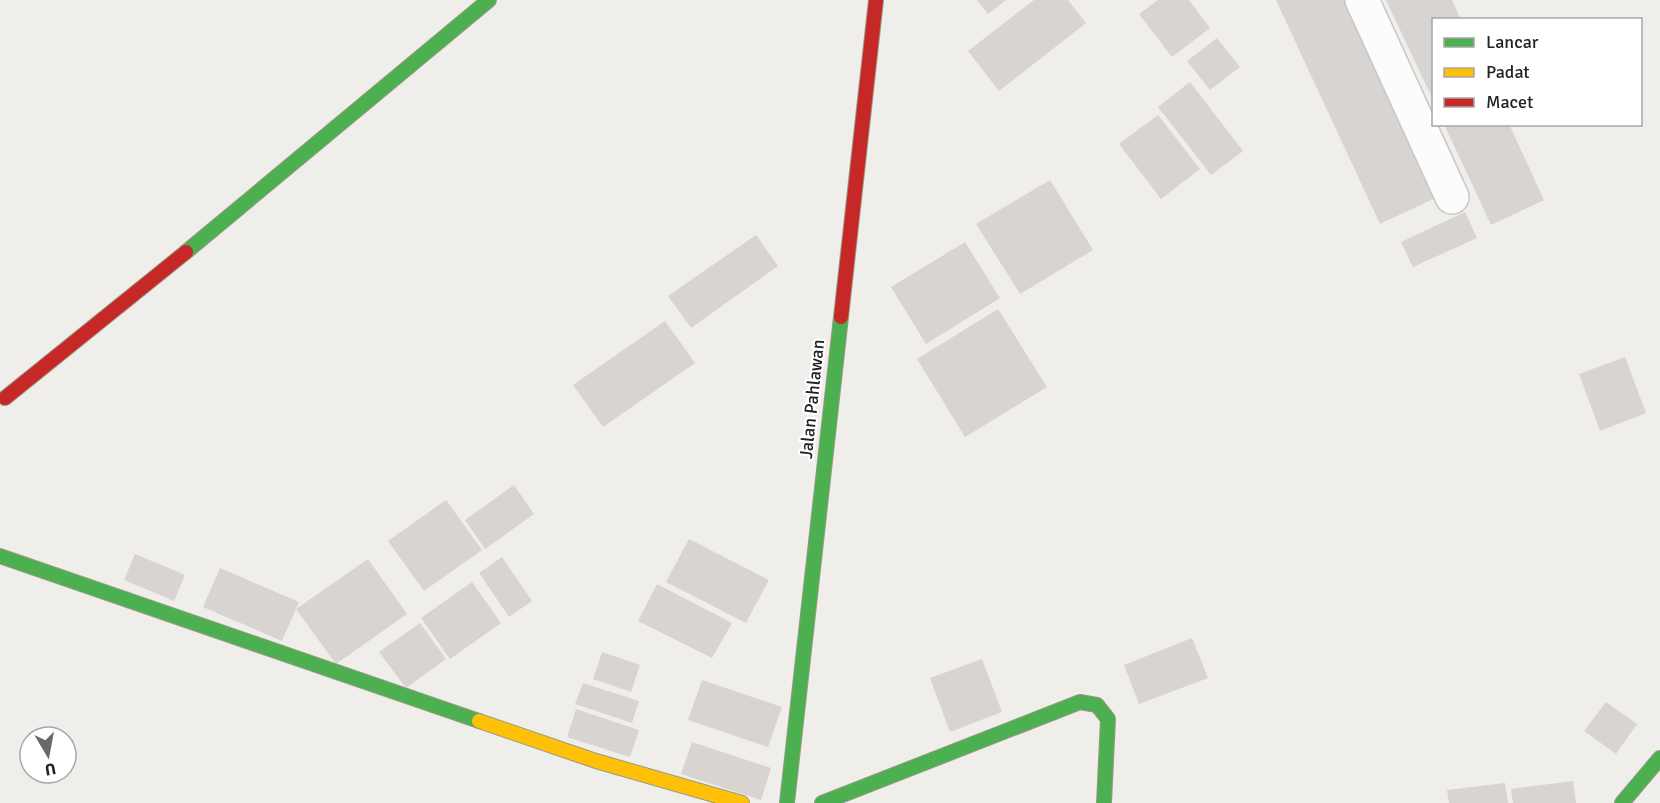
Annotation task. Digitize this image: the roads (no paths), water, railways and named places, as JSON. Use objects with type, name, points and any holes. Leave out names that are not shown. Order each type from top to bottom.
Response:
[{"type":"street","points":[[5,399],[296,162],[489,0]]},
{"type":"street","name":"Jalan Pahlawan","points":[[787,803],[876,0]]},
{"type":"street","points":[[1362,0],[1452,197]]},
{"type":"street","points":[[0,556],[596,761],[742,803]]},
{"type":"street","points":[[822,803],[1080,702],[1094,702],[1102,707],[1108,719],[1104,803]]},
{"type":"street","points":[[1622,803],[1660,759]]}]
